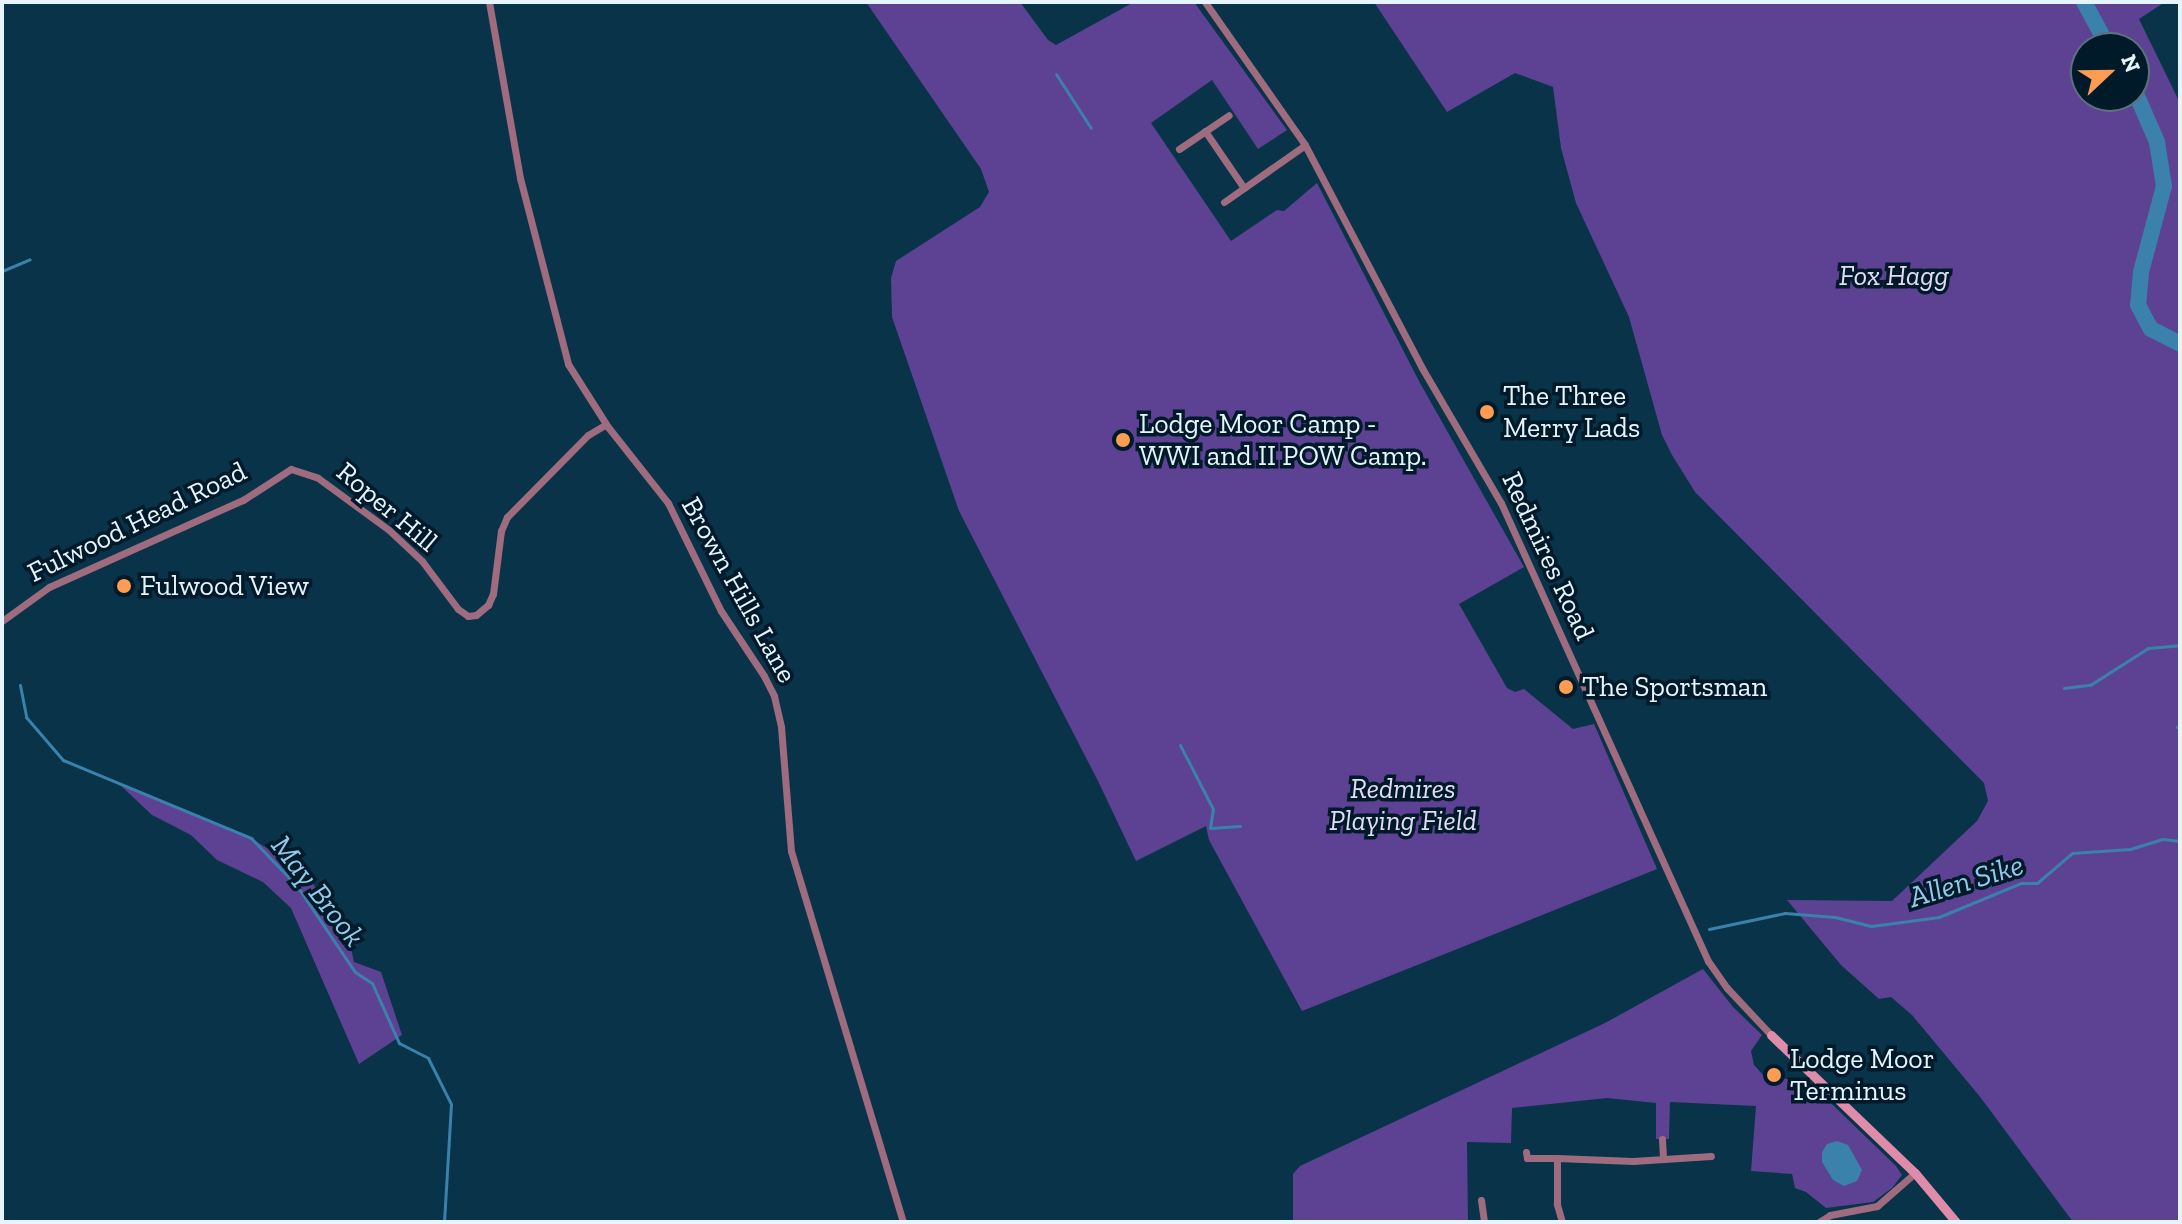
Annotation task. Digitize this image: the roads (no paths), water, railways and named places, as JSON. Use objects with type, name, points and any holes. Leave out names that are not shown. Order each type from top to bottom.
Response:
[{"type":"street","name":"Brown Hills Lane","points":[[489,2],[520,178],[572,372],[606,424],[668,503],[721,611],[774,696],[781,727],[791,851],[903,1222]]},
{"type":"street","name":"Redmires Road","points":[[1205,2],[1305,145],[1422,368],[1510,521],[1708,961],[1727,988],[1771,1035],[1915,1173],[1956,1222]]},
{"type":"street","points":[[1179,149],[1229,115]]},
{"type":"street","points":[[1205,131],[1244,188]]},
{"type":"street","points":[[1224,202],[1305,145]]},
{"type":"street","name":"Roper Hill","points":[[294,469],[318,478],[389,530],[422,561],[458,609],[471,616],[482,611],[491,598],[501,531],[507,517],[588,435],[606,424]]},
{"type":"street","name":"Fulwood Head Road","points":[[2,621],[49,587],[243,500],[282,472],[294,469]]},
{"type":"street","points":[[1662,1139],[1663,1159]]},
{"type":"street","points":[[1526,1155],[1663,1159],[1711,1156]]},
{"type":"street","points":[[1557,1158],[1557,1204],[1562,1222]]},
{"type":"street","points":[[1819,1222],[1830,1215],[1877,1206],[1915,1173]]},
{"type":"street","points":[[1481,1200],[1484,1222]]},
{"type":"water","points":[[1837,1141],[1848,1145],[1862,1170],[1857,1181],[1844,1186],[1833,1180],[1822,1162],[1822,1152],[1827,1144]]},
{"type":"waterway","points":[[2084,2],[2100,32]]},
{"type":"waterway","points":[[1056,74],[1091,128]]},
{"type":"waterway","points":[[2144,112],[2157,142],[2164,186],[2141,272],[2138,305],[2151,329],[2180,344]]},
{"type":"waterway","points":[[2,271],[30,259]]},
{"type":"waterway","points":[[2064,688],[2090,685],[2148,648],[2180,645]]},
{"type":"waterway","name":"May Brook","points":[[20,685],[26,717],[63,760],[251,838],[297,886],[355,972],[372,983],[399,1043],[428,1058],[451,1104],[444,1222]]},
{"type":"waterway","points":[[1180,745],[1213,809],[1210,828],[1240,826]]},
{"type":"waterway","name":"Allen Sike","points":[[1709,929],[1785,913],[1835,917],[1871,926],[1939,917],[2021,883],[2037,883],[2072,853],[2130,849],[2163,839],[2180,841]]},
{"type":"place","name":"The Three Merry Lads","points":[[1487,412]]},
{"type":"place","name":"Lodge Moor Camp - WWI and II POW Camp.","points":[[1123,440]]},
{"type":"place","name":"Fulwood View","points":[[124,586]]},
{"type":"place","name":"The Sportsman","points":[[1566,687]]},
{"type":"place","name":"Lodge Moor Terminus","points":[[1774,1075]]},
{"type":"park label","name":"Fox Hagg","points":[[1894,276]]},
{"type":"park label","name":"Redmires Playing Field","points":[[1403,805]]}]
